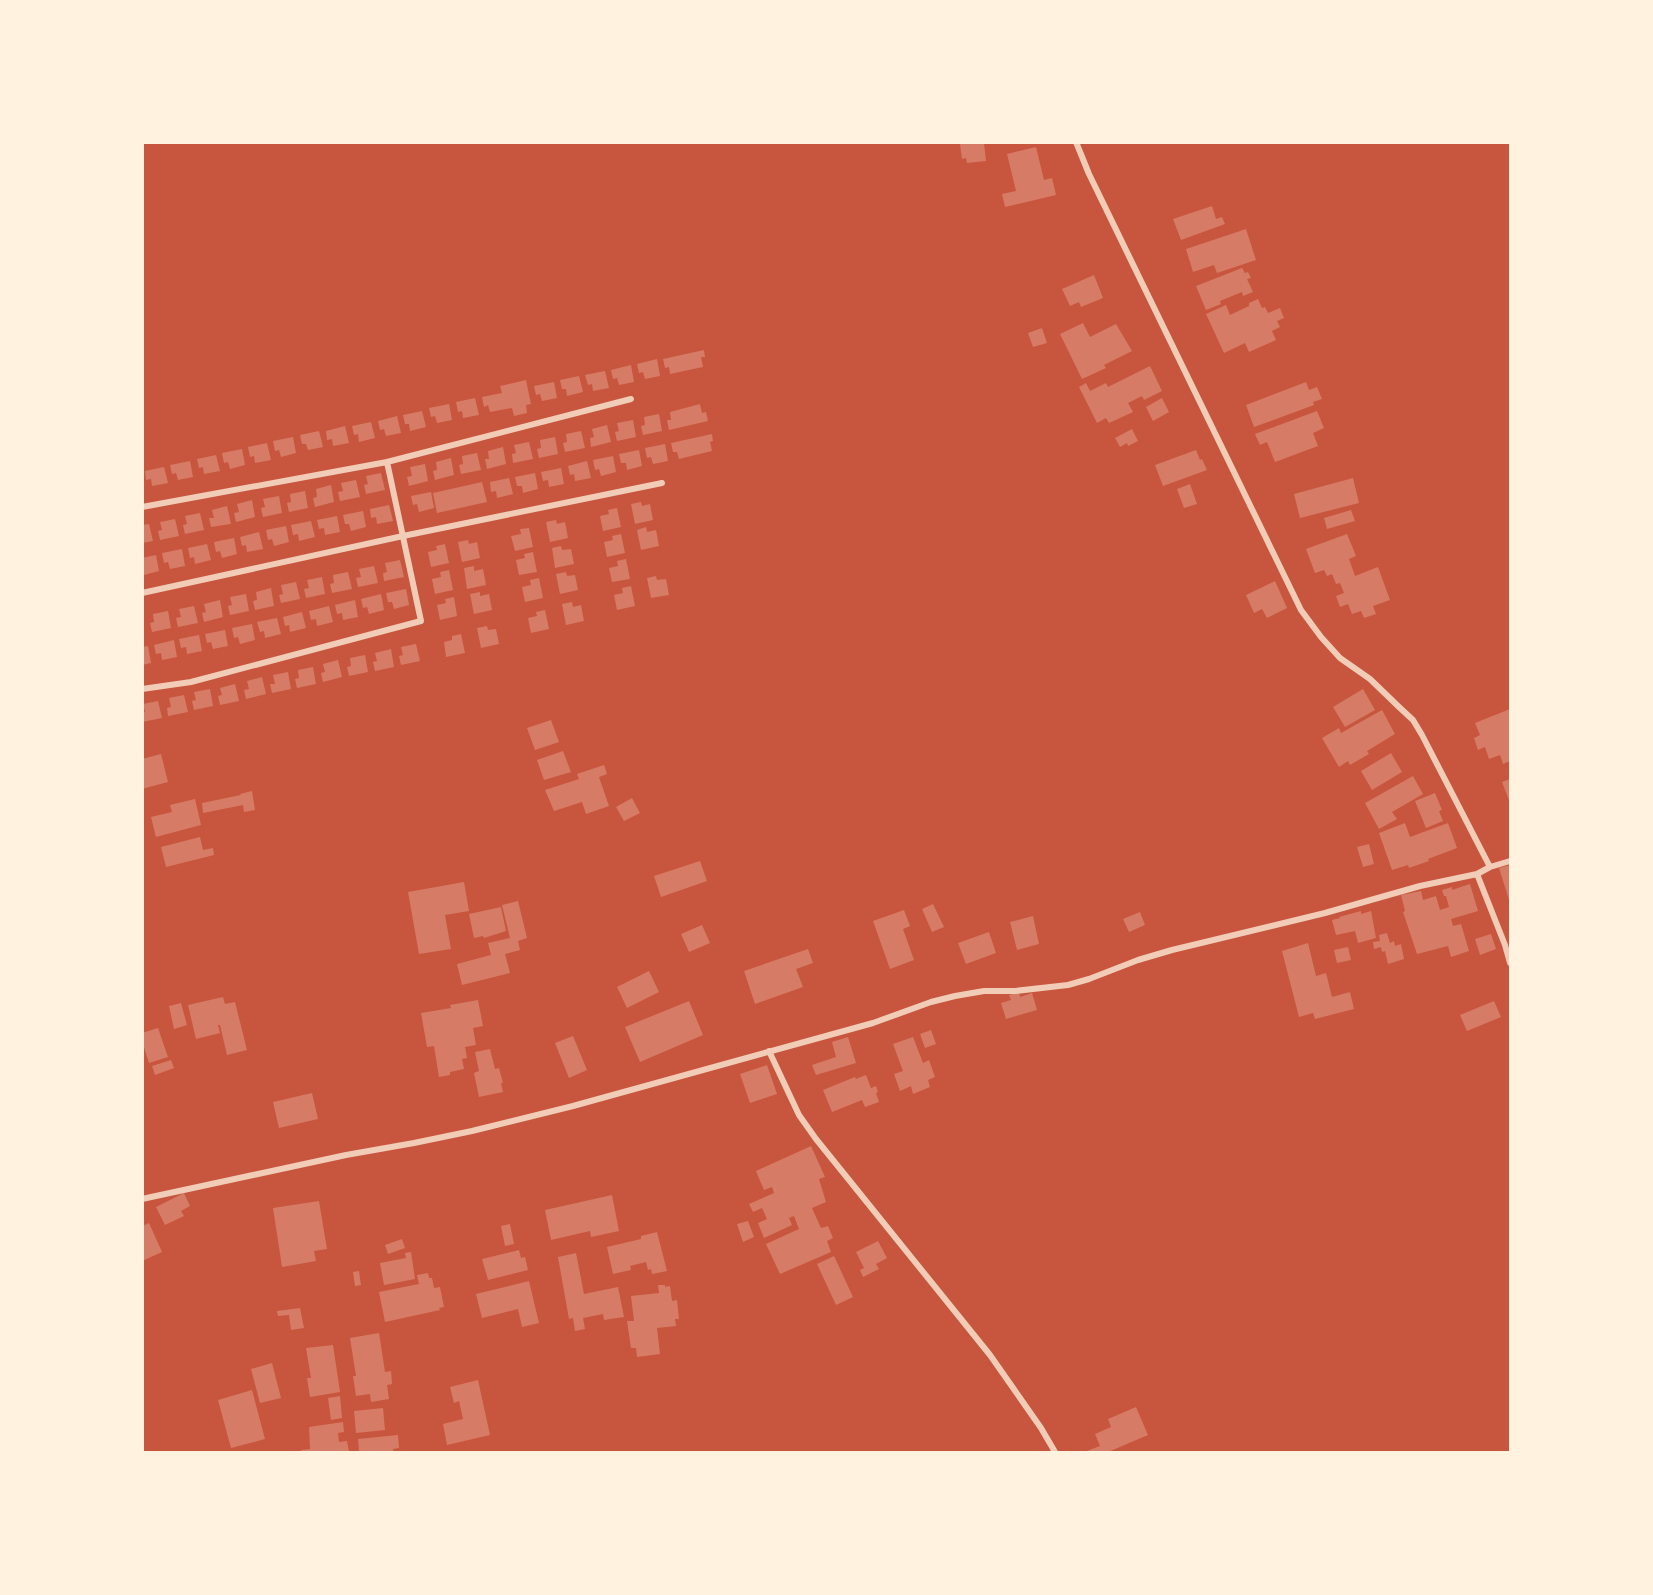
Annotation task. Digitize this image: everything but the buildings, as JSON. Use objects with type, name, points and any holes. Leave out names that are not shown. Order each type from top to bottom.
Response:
[{"type":"street","points":[[1076,142],[1094,185],[1301,610],[1340,658],[1370,679],[1413,720],[1490,867]]},
{"type":"street","points":[[142,507],[387,462],[632,399]]},
{"type":"street","points":[[142,689],[191,682],[421,621],[387,462]]},
{"type":"street","points":[[142,593],[662,483]]},
{"type":"street","points":[[142,1200],[346,1155],[472,1131],[573,1106],[873,1023],[931,1002],[955,996],[984,991],[1015,991],[1068,985],[1172,950],[1325,914],[1420,886],[1477,874],[1510,861]]},
{"type":"street","points":[[1477,874],[1506,945],[1510,963]]},
{"type":"street","points":[[770,1051],[799,1114],[816,1140],[990,1355],[1055,1452]]}]
